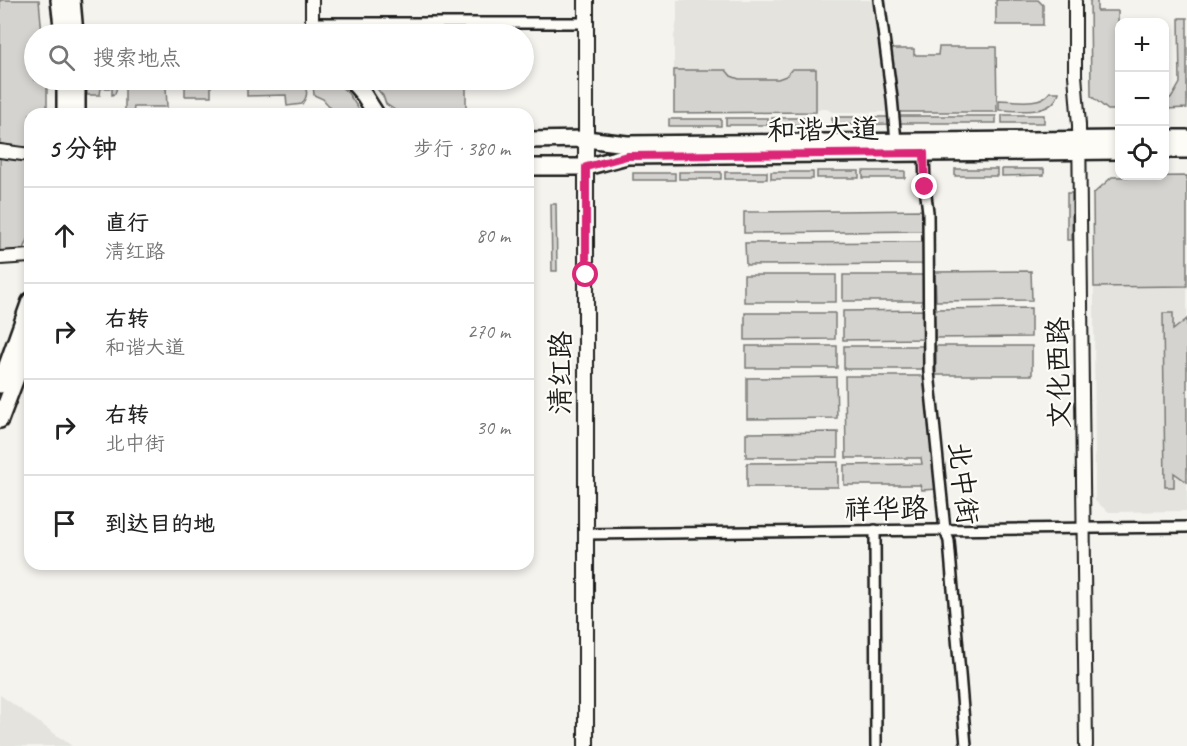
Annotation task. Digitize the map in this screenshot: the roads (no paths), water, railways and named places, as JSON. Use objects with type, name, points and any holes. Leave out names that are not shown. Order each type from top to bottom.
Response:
[{"type":"main road","points":[[59,0],[62,24]]},
{"type":"main road","points":[[72,0],[74,24]]},
{"type":"main road","name":"清红路","points":[[586,0],[586,746]]},
{"type":"main road","points":[[65,90],[65,108]]},
{"type":"main road","points":[[77,90],[77,108]]},
{"type":"main road","points":[[360,90],[372,108]]},
{"type":"main road","points":[[1169,138],[1187,138]]},
{"type":"main road","name":"和谐大道","points":[[534,140],[586,139],[627,144],[896,141],[1079,145],[1115,150]]},
{"type":"main road","name":"和谐大道","points":[[534,167],[586,167],[627,156],[924,153],[1079,145],[1115,140]]},
{"type":"main road","points":[[1169,150],[1187,150]]},
{"type":"main road","points":[[0,385],[24,318]]},
{"type":"main road","points":[[0,420],[24,357]]},
{"type":"street","points":[[312,0],[312,24]]},
{"type":"street","points":[[879,0],[896,141]]},
{"type":"street","name":"文化西路","points":[[1075,0],[1075,75],[1079,145],[1086,746]]},
{"type":"street","points":[[534,24],[586,23]]},
{"type":"street","points":[[0,151],[24,154]]},
{"type":"street","name":"北中街","points":[[924,153],[928,212],[929,372],[945,530],[949,541],[966,746]]},
{"type":"street","points":[[0,258],[24,256]]},
{"type":"street","name":"祥华路","points":[[586,534],[1187,527]]},
{"type":"street","points":[[875,530],[876,746]]}]
